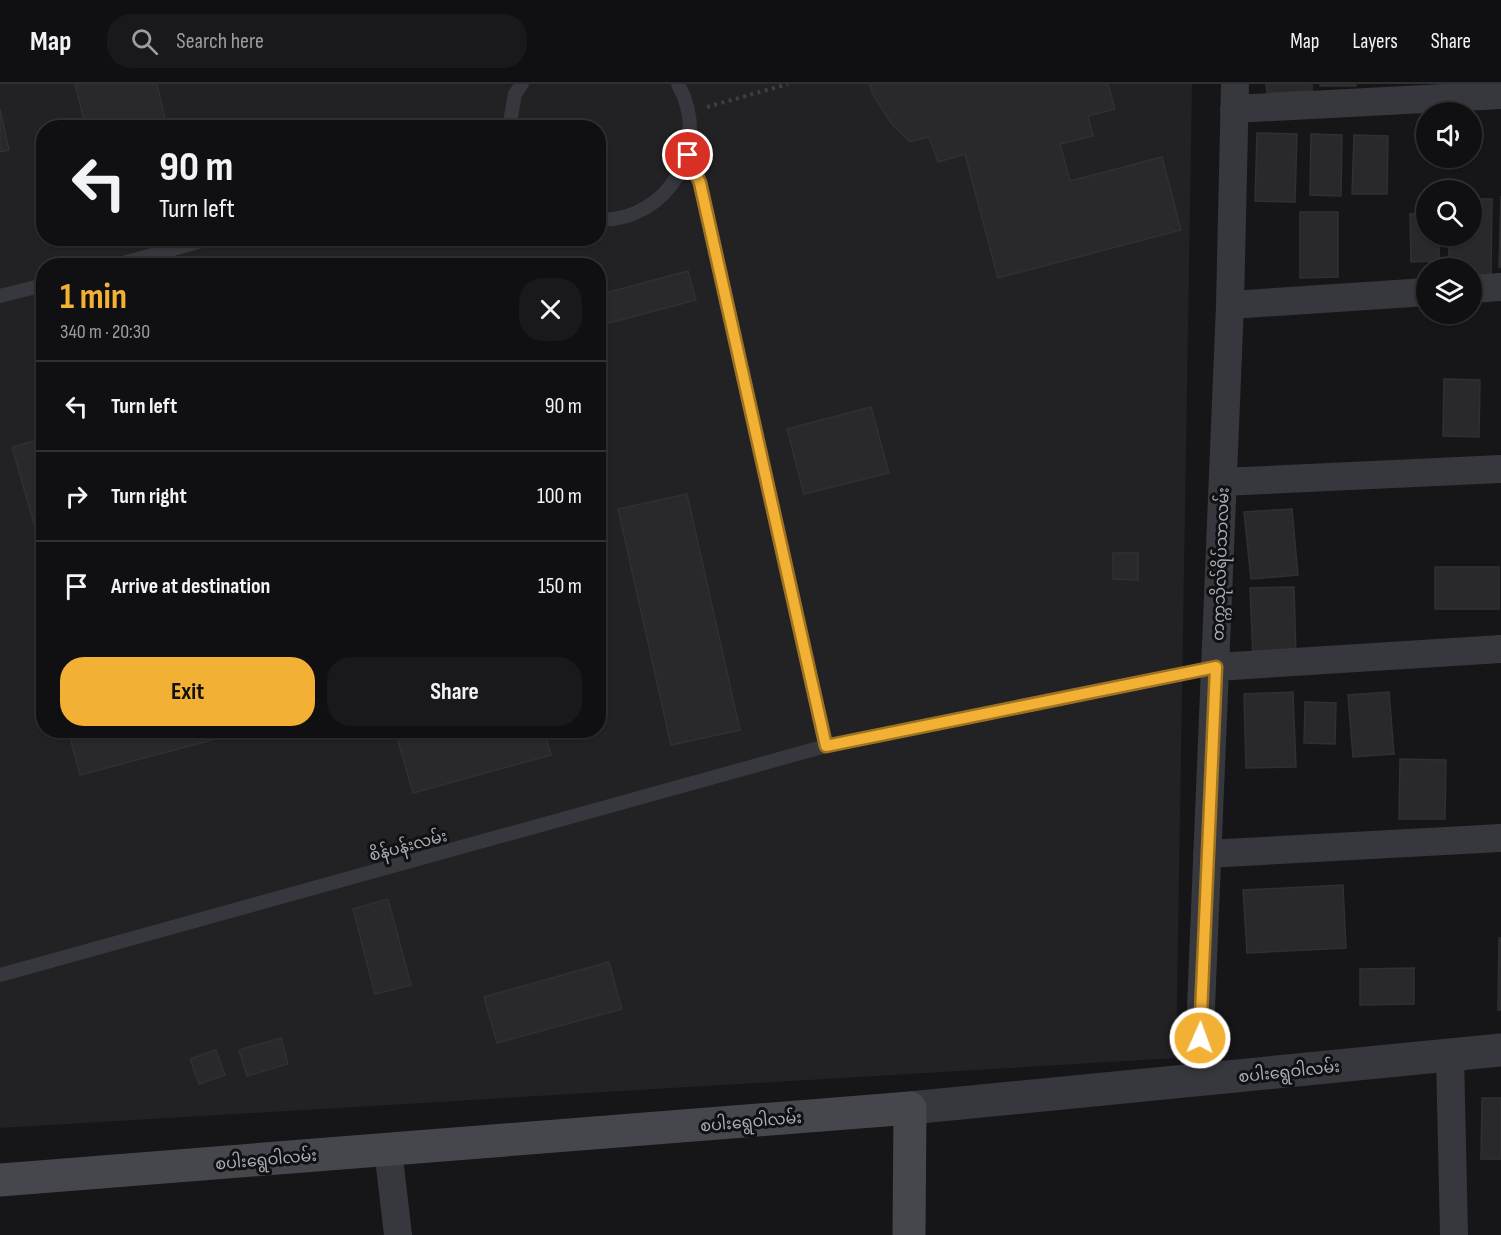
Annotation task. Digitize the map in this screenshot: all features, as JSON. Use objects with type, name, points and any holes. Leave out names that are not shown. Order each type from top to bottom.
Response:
[{"type":"main road","name":"စပါးရွေဝါလမ်း","points":[[0,1180],[910,1108]]},
{"type":"main road","points":[[909,1235],[910,1108]]},
{"type":"street","points":[[1234,97],[1501,95]]},
{"type":"street","name":"တက္ကသိုလ်ရိပ်သာလမ်း","points":[[1198,1080],[1230,305],[1234,97]]},
{"type":"street","points":[[1482,288],[1501,287]]},
{"type":"street","points":[[1230,305],[1416,293]]},
{"type":"street","points":[[1223,482],[1501,469]]},
{"type":"street","points":[[1216,667],[1501,649]]},
{"type":"street","points":[[1207,854],[1501,838]]},
{"type":"street","name":"စပါးရွေဝါလမ်း","points":[[910,1108],[1501,1050]]},
{"type":"street","points":[[1450,1055],[1454,1235]]},
{"type":"street","points":[[388,1149],[398,1235]]},
{"type":"lane","points":[[510,120],[515,94],[522,84]]},
{"type":"lane","points":[[606,219],[630,216],[656,202],[676,181],[688,155],[691,126],[686,98],[678,84]]},
{"type":"lane","points":[[688,155],[700,183],[826,746]]},
{"type":"lane","points":[[141,258],[184,246]]},
{"type":"lane","points":[[0,297],[36,287]]},
{"type":"lane","name":"စိန်ပန်းလမ်း","points":[[0,975],[826,746],[1216,667]]},
{"type":"path","points":[[689,112],[788,84]]},
{"type":"shaded area","points":[[0,84],[1192,84],[1176,1058],[0,1128]]},
{"type":"building","points":[[75,84],[157,84],[165,120],[84,120]]},
{"type":"building","points":[[869,84],[1108,84],[1115,109],[1088,116],[1093,136],[1060,144],[1070,181],[1162,157],[1181,230],[998,278],[965,154],[938,162],[929,137],[910,142],[891,123]]},
{"type":"building","points":[[1266,84],[1312,84],[1312,91],[1267,93]]},
{"type":"building","points":[[1320,84],[1356,84],[1356,86],[1320,86]]},
{"type":"building","points":[[0,109],[9,150],[0,152]]},
{"type":"building","points":[[1257,133],[1297,134],[1295,202],[1255,201]]},
{"type":"building","points":[[1311,134],[1342,135],[1341,196],[1310,195]]},
{"type":"building","points":[[1354,135],[1388,136],[1387,194],[1352,194]]},
{"type":"building","points":[[1501,196],[1501,267],[1499,267]]},
{"type":"building","points":[[1482,199],[1492,199],[1491,275],[1482,275],[1482,258],[1449,258],[1449,246],[1482,246]]},
{"type":"building","points":[[1300,212],[1338,212],[1338,277],[1300,278]]},
{"type":"building","points":[[1410,214],[1416,214],[1416,246],[1439,246],[1439,258],[1416,258],[1416,262],[1411,262]]},
{"type":"building","points":[[688,271],[696,300],[606,324],[606,293]]},
{"type":"building","points":[[1444,379],[1480,380],[1479,437],[1443,436]]},
{"type":"building","points":[[871,407],[889,473],[804,494],[787,429]]},
{"type":"building","points":[[36,440],[36,531],[12,447]]},
{"type":"building","points":[[687,494],[740,730],[671,745],[618,509]]},
{"type":"building","points":[[1292,509],[1298,575],[1251,579],[1244,512]]},
{"type":"building","points":[[1113,553],[1138,553],[1138,580],[1113,579]]},
{"type":"building","points":[[1435,567],[1499,567],[1499,609],[1435,609]]},
{"type":"building","points":[[1294,587],[1296,657],[1253,658],[1250,588]]},
{"type":"building","points":[[1293,692],[1296,767],[1246,768],[1244,694]]},
{"type":"building","points":[[1389,692],[1394,754],[1353,757],[1348,695]]},
{"type":"building","points":[[1305,702],[1336,703],[1335,744],[1304,743]]},
{"type":"building","points":[[70,738],[220,738],[80,775]]},
{"type":"building","points":[[397,738],[546,738],[551,755],[413,793]]},
{"type":"building","points":[[1400,759],[1446,760],[1445,819],[1399,819]]},
{"type":"building","points":[[1343,885],[1346,948],[1247,953],[1243,890]]},
{"type":"building","points":[[388,899],[411,985],[375,994],[353,909]]},
{"type":"building","points":[[1499,938],[1501,938],[1501,1010],[1498,1010]]},
{"type":"building","points":[[609,962],[622,1009],[497,1043],[484,997]]},
{"type":"building","points":[[1414,968],[1414,1004],[1360,1005],[1360,969]]},
{"type":"building","points":[[281,1038],[288,1064],[247,1076],[239,1050]]},
{"type":"building","points":[[216,1050],[225,1075],[199,1084],[190,1059]]},
{"type":"building","points":[[1482,1098],[1501,1098],[1501,1159],[1481,1159]]},
{"type":"route","points":[[688,155],[700,183],[826,746],[1216,667],[1200,1038]]}]
